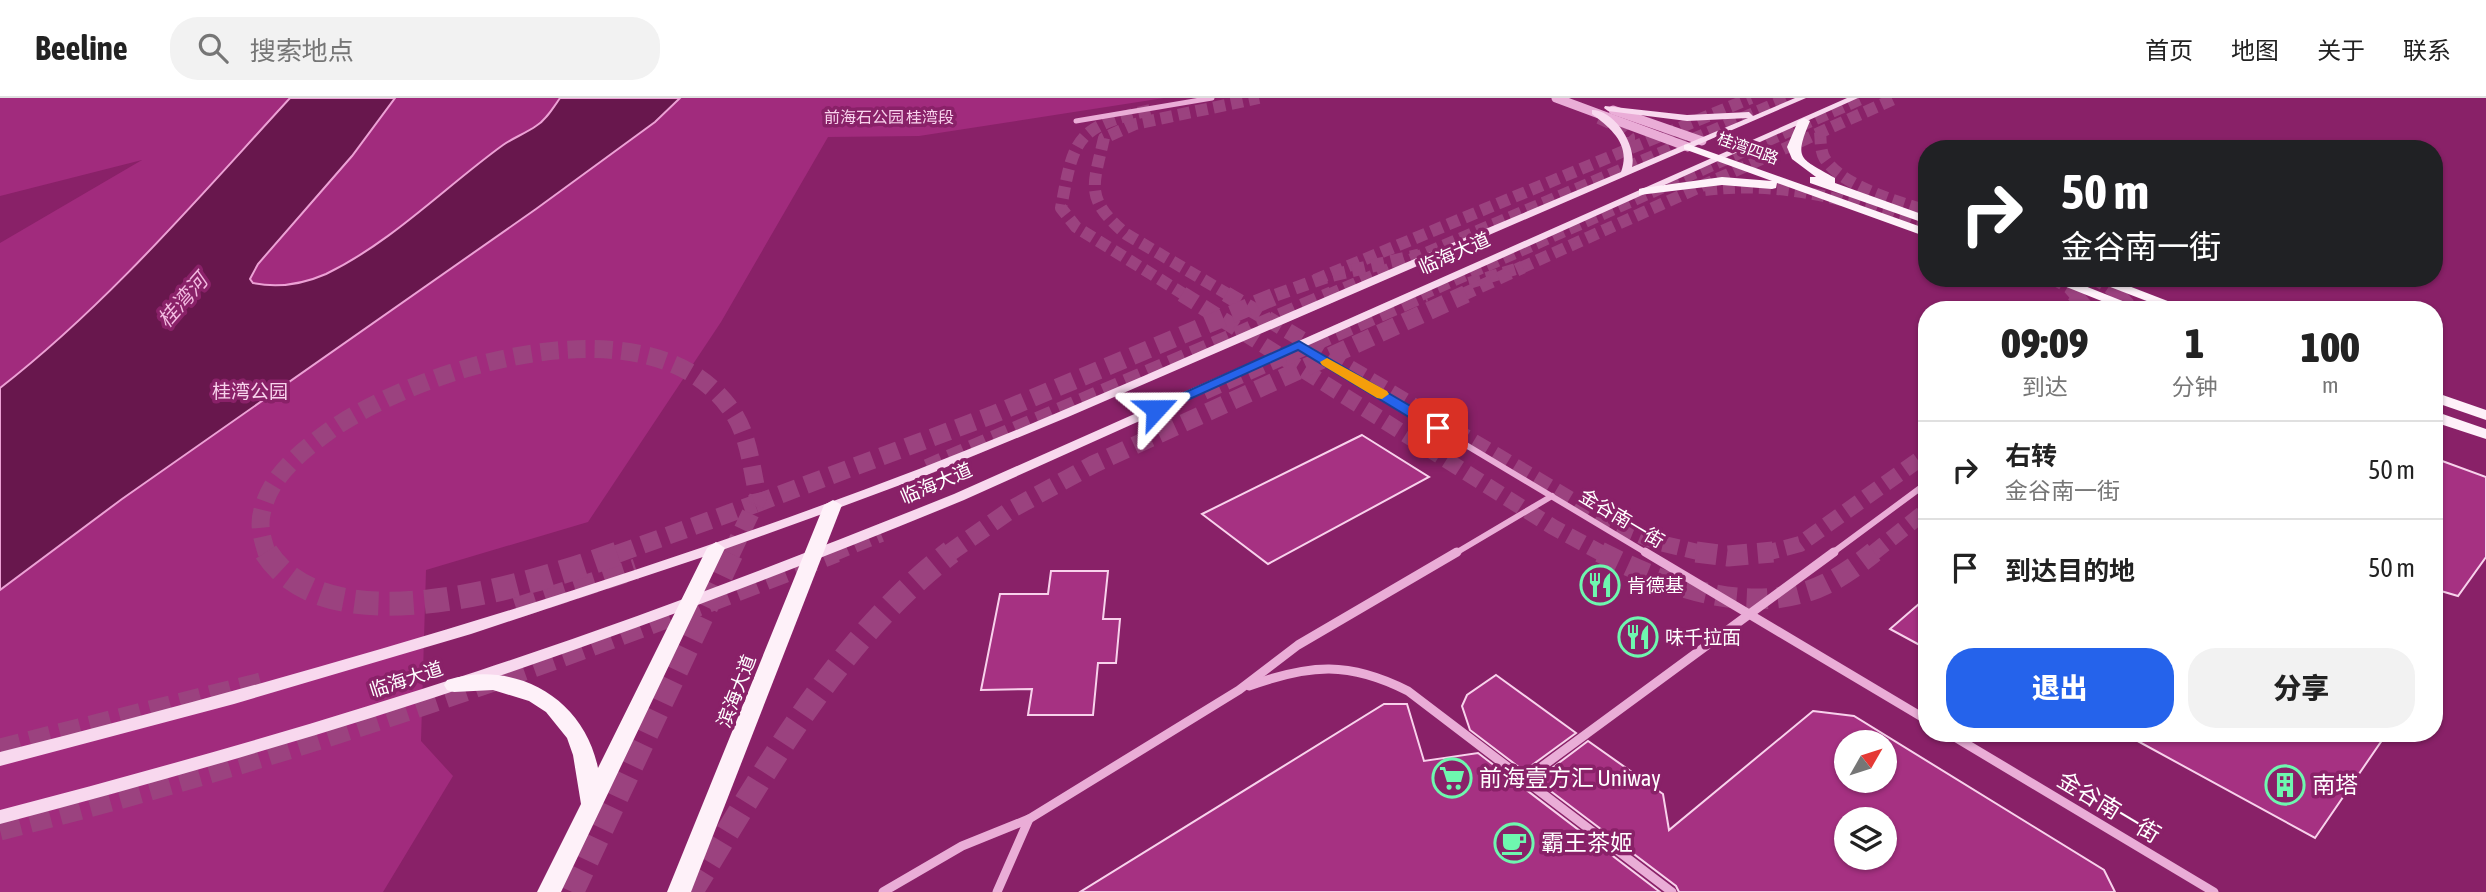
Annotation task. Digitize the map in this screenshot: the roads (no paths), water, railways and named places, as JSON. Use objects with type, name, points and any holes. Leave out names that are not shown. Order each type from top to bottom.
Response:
[{"type":"main road","name":"临海大道","points":[[0,759],[166,718],[450,635],[716,548],[1081,407],[1802,98]]},
{"type":"main road","name":"临海大道","points":[[0,817],[209,763],[454,685],[691,602],[815,555],[959,497],[1854,98]]},
{"type":"main road","points":[[1608,108],[1687,118],[1768,112]]},
{"type":"main road","points":[[1595,112],[1621,133],[1627,144],[1629,164],[1625,174]]},
{"type":"main road","points":[[1804,121],[1793,147],[1796,156],[1805,165],[1852,193]]},
{"type":"main road","name":"桂湾四路","points":[[1702,141],[1918,216]]},
{"type":"main road","name":"桂湾四路","points":[[1688,147],[1918,230]]},
{"type":"main road","points":[[1643,192],[1698,183],[1746,182],[1832,199]]},
{"type":"main road","points":[[2075,287],[2114,301]]},
{"type":"main road","points":[[2119,287],[2159,301]]},
{"type":"main road","points":[[2443,400],[2486,415]]},
{"type":"main road","points":[[2443,419],[2486,434]]},
{"type":"main road","name":"滨海大道","points":[[679,892],[833,505]]},
{"type":"main road","points":[[549,892],[716,548]]},
{"type":"main road","points":[[454,685],[491,682],[541,698],[564,713],[582,742],[590,774],[590,805]]},
{"type":"street","points":[[1076,121],[1212,98]]},
{"type":"street","name":"桂湾四路","points":[[1556,98],[1688,147]]},
{"type":"street","name":"桂湾四路","points":[[1578,98],[1702,141]]},
{"type":"street","name":"金谷南一街","points":[[1299,345],[1918,715]]},
{"type":"street","points":[[1525,779],[1918,490]]},
{"type":"street","points":[[883,892],[962,846],[1029,819],[1239,690],[1298,645],[1552,496]]},
{"type":"street","points":[[1239,690],[1297,670],[1356,668],[1386,678],[1408,691],[1672,892]]},
{"type":"street","name":"金谷南一街","points":[[1963,742],[2214,892]]},
{"type":"street","points":[[997,892],[1029,819]]},
{"type":"water","name":"桂湾河","points":[[290,98],[395,98],[352,156],[258,264],[250,279],[253,283],[299,283],[326,274],[350,261],[396,230],[503,145],[540,123],[560,98],[680,98],[655,122],[536,209],[122,499],[0,590],[0,388],[40,356],[115,286]]},
{"type":"tunnel","points":[[1229,295],[1126,234],[1103,211],[1095,191],[1095,180],[1104,138],[1135,124],[1259,98]]},
{"type":"tunnel","points":[[1622,152],[1751,98]]},
{"type":"tunnel","points":[[1328,295],[1789,98]]},
{"type":"tunnel","points":[[1421,295],[1863,98]]},
{"type":"tunnel","points":[[1820,132],[1896,98]]},
{"type":"tunnel","points":[[1150,110],[1107,122],[1083,138],[1070,165],[1061,208],[1076,227],[1185,295]]},
{"type":"tunnel","points":[[1599,118],[1621,128],[1629,137],[1629,145],[1622,152]]},
{"type":"tunnel","points":[[1469,283],[1523,267],[1820,132]]},
{"type":"tunnel","points":[[1820,132],[1825,159],[1844,178],[1886,198],[1918,208]]},
{"type":"tunnel","points":[[1315,280],[1622,152]]},
{"type":"tunnel","points":[[1705,190],[1791,190],[1846,201],[1918,224]]},
{"type":"tunnel","points":[[1276,295],[1329,276],[1419,255]]},
{"type":"tunnel","points":[[1462,295],[1523,267]]},
{"type":"tunnel","points":[[2067,287],[2075,295]]},
{"type":"tunnel","points":[[2107,287],[2119,295]]},
{"type":"tunnel","points":[[1182,294],[1243,332]]},
{"type":"tunnel","points":[[1226,294],[1270,320]]},
{"type":"tunnel","points":[[755,504],[992,415],[1280,294]]},
{"type":"tunnel","points":[[1270,320],[1332,294]]},
{"type":"tunnel","points":[[1311,345],[1425,294]]},
{"type":"tunnel","points":[[948,554],[1012,509],[1094,464],[1466,294]]},
{"type":"tunnel","points":[[2074,294],[2080,301]]},
{"type":"tunnel","points":[[2117,294],[2124,301]]},
{"type":"tunnel","points":[[1243,332],[1270,320]]},
{"type":"tunnel","points":[[1270,320],[1311,345]]},
{"type":"tunnel","points":[[927,467],[1243,332]]},
{"type":"tunnel","points":[[1243,332],[1283,357]]},
{"type":"tunnel","points":[[1283,357],[1311,345]]},
{"type":"tunnel","points":[[1311,345],[1610,523],[1656,542],[1699,552]]},
{"type":"tunnel","points":[[267,553],[261,523],[262,512],[272,486],[289,464],[321,437],[372,405],[422,384],[477,365],[535,353],[592,349],[645,355],[692,374],[729,407],[741,427],[758,497],[755,504]]},
{"type":"tunnel","points":[[1204,392],[1283,357]]},
{"type":"tunnel","points":[[1283,357],[1553,527],[1603,554]]},
{"type":"tunnel","points":[[1768,552],[1800,544],[1918,460]]},
{"type":"tunnel","points":[[617,554],[755,504]]},
{"type":"tunnel","points":[[731,554],[755,504]]},
{"type":"tunnel","points":[[1872,554],[1918,517]]},
{"type":"tunnel","points":[[832,554],[881,534]]},
{"type":"tunnel","points":[[267,553],[296,582],[336,598],[383,604],[435,601],[488,592],[539,579],[622,552]]},
{"type":"tunnel","points":[[572,892],[732,552]]},
{"type":"tunnel","points":[[0,830],[107,802],[318,740],[527,669],[836,552]]},
{"type":"tunnel","points":[[691,892],[776,755],[838,666],[910,587],[951,552]]},
{"type":"tunnel","points":[[1600,552],[1674,584],[1700,592],[1752,599],[1779,598],[1814,589],[1841,575],[1874,552]]},
{"type":"tunnel","points":[[1699,552],[1728,556],[1768,552]]},
{"type":"tunnel","points":[[1699,552],[1706,554]]},
{"type":"tunnel","points":[[1762,554],[1768,552]]},
{"type":"tunnel","points":[[1768,552],[1773,552]]},
{"type":"tunnel","points":[[516,608],[636,569]]},
{"type":"tunnel","points":[[0,749],[261,683]]},
{"type":"place","name":"肯德基","points":[[1600,585]]},
{"type":"place","name":"味千拉面","points":[[1638,637]]},
{"type":"place","name":"前海壹方汇 Uniway","points":[[1452,778]]},
{"type":"place","name":"南塔","points":[[2285,785]]},
{"type":"place","name":"霸王茶姬","points":[[1514,843]]},
{"type":"park label","name":"前海石公园 桂湾段","points":[[889,117]]},
{"type":"park label","name":"桂湾公园","points":[[250,391]]}]
